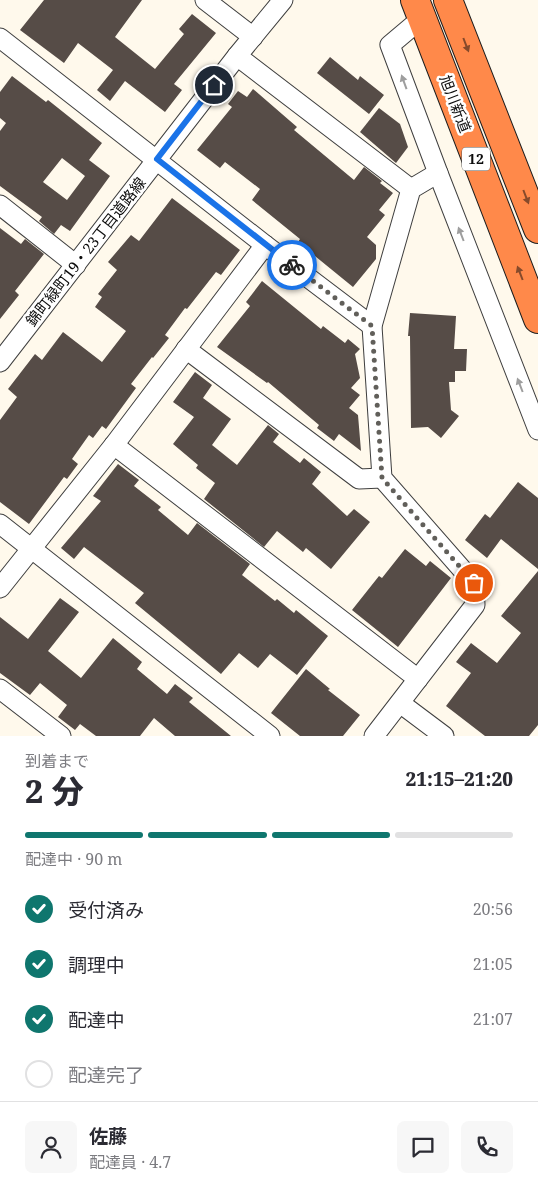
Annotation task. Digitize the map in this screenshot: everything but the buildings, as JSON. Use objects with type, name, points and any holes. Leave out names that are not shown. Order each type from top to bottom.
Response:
[{"type":"highway","name":"12","points":[[448,0],[538,229]]},
{"type":"highway","name":"旭川新道","points":[[418,9],[538,319]]},
{"type":"street","points":[[205,0],[253,37]]},
{"type":"street","name":"錦町緑町19・23丁目道路線","points":[[1,358],[283,0]]},
{"type":"street","points":[[418,9],[390,45],[538,430]]},
{"type":"street","points":[[0,38],[157,159],[264,245],[372,326]]},
{"type":"street","points":[[237,56],[411,189]]},
{"type":"street","points":[[374,736],[475,605],[474,583],[382,478],[372,326],[411,189],[438,173]]},
{"type":"street","points":[[0,206],[76,265]]},
{"type":"street","points":[[0,588],[114,444],[264,245]]},
{"type":"street","points":[[186,349],[359,479],[382,478]]},
{"type":"street","points":[[114,444],[418,679]]},
{"type":"street","points":[[0,524],[270,736]]},
{"type":"street","points":[[0,689],[61,736]]},
{"type":"street","points":[[400,703],[444,736]]},
{"type":"way so far","points":[[292,265],[372,326],[382,478],[474,583]]},
{"type":"route","points":[[214,85],[157,159],[264,245],[292,265]]}]
